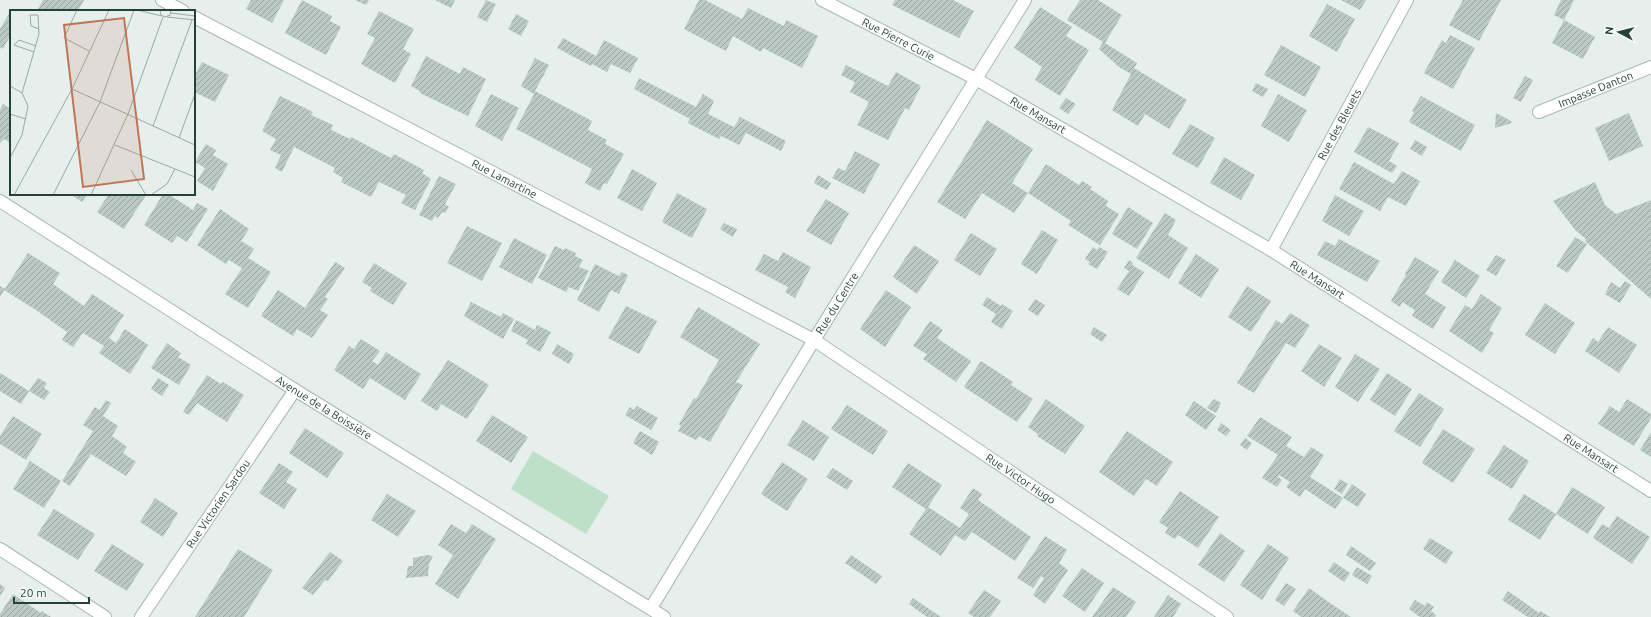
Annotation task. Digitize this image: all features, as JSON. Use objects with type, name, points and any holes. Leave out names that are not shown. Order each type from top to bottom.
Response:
[{"type":"street","points":[[162,0],[181,10]]},
{"type":"street","name":"Rue Pierre Curie","points":[[822,0],[976,79]]},
{"type":"street","name":"Rue du Centre","points":[[651,608],[814,340],[1025,0]]},
{"type":"street","name":"Rue des Bleuets","points":[[1271,250],[1407,0]]},
{"type":"street","name":"Rue Lamartine","points":[[195,18],[814,340]]},
{"type":"street","name":"Impasse Danton","points":[[1540,112],[1651,67]]},
{"type":"street","name":"Rue Mansart","points":[[976,79],[1271,250],[1651,491]]},
{"type":"street","name":"Avenue de la Boissière","points":[[0,201],[295,390],[664,617]]},
{"type":"street","name":"Rue Victor Hugo","points":[[814,340],[1227,617]]},
{"type":"street","name":"Rue Victorien Sardou","points":[[142,617],[295,390]]},
{"type":"street","points":[[0,549],[105,617]]},
{"type":"green space","points":[[533,451],[609,496],[586,534],[511,489]]},
{"type":"building","points":[[43,0],[84,0],[79,10],[38,9]]},
{"type":"building","points":[[251,0],[284,0],[272,23],[246,9]]},
{"type":"building","points":[[302,0],[332,16],[330,21],[341,27],[326,55],[285,33]]},
{"type":"building","points":[[355,0],[369,0],[366,5]]},
{"type":"building","points":[[435,0],[455,0],[451,8]]},
{"type":"building","points":[[486,0],[496,4],[487,22],[477,17]]},
{"type":"building","points":[[699,0],[705,0],[742,19],[748,8],[784,26],[786,20],[818,36],[802,68],[763,48],[761,52],[733,36],[726,51],[684,29]]},
{"type":"building","points":[[895,0],[953,0],[974,11],[959,38],[892,5]]},
{"type":"building","points":[[1080,0],[1098,0],[1122,15],[1105,43],[1137,63],[1134,68],[1187,100],[1169,129],[1145,114],[1138,126],[1112,110],[1131,74],[1119,67],[1099,49],[1103,42],[1067,20]]},
{"type":"building","points":[[1341,0],[1366,0],[1360,10]]},
{"type":"building","points":[[1463,0],[1501,0],[1479,41],[1449,25]]},
{"type":"building","points":[[1561,0],[1574,0],[1564,20],[1554,15]]},
{"type":"building","points":[[1327,4],[1355,19],[1337,52],[1309,36]]},
{"type":"building","points":[[1040,7],[1072,27],[1066,36],[1089,50],[1060,96],[1035,80],[1042,67],[1014,48]]},
{"type":"building","points":[[379,11],[414,29],[403,49],[411,54],[395,83],[361,64],[375,38],[367,34]]},
{"type":"building","points":[[10,12],[10,36],[3,49],[0,47],[0,29]]},
{"type":"building","points":[[516,14],[529,21],[521,36],[508,29]]},
{"type":"building","points":[[1564,20],[1595,37],[1583,59],[1552,43]]},
{"type":"building","points":[[1450,35],[1475,48],[1453,89],[1424,73],[1442,40],[1446,43]]},
{"type":"building","points":[[563,38],[596,56],[604,40],[638,58],[630,73],[611,64],[607,72],[592,64],[591,66],[557,48]]},
{"type":"building","points":[[1281,45],[1321,67],[1305,97],[1264,75]]},
{"type":"building","points":[[426,56],[460,74],[463,67],[486,79],[468,116],[420,93],[420,91],[411,86]]},
{"type":"building","points":[[535,58],[549,65],[535,91],[592,121],[588,130],[607,140],[605,144],[624,154],[607,184],[604,183],[600,191],[585,183],[592,169],[516,129],[534,94],[521,86]]},
{"type":"building","points":[[202,62],[229,75],[215,102],[195,92],[195,75]]},
{"type":"building","points":[[846,65],[888,86],[896,72],[921,86],[909,110],[905,108],[888,140],[857,125],[869,102],[850,92],[855,82],[841,75]]},
{"type":"building","points":[[1525,76],[1533,80],[1521,102],[1513,98]]},
{"type":"building","points":[[639,78],[696,107],[703,94],[714,101],[708,114],[734,127],[740,117],[786,141],[781,151],[746,133],[739,145],[721,136],[719,139],[688,123],[690,119],[634,89]]},
{"type":"building","points":[[1256,83],[1268,89],[1263,97],[1252,91]]},
{"type":"building","points":[[491,94],[519,108],[502,141],[475,126]]},
{"type":"building","points":[[1278,94],[1307,110],[1289,142],[1261,126]]},
{"type":"building","points":[[280,96],[313,112],[311,115],[333,125],[331,130],[350,139],[351,137],[391,158],[394,154],[424,170],[422,173],[431,179],[415,210],[401,203],[406,195],[379,182],[371,197],[341,182],[343,178],[333,172],[335,168],[294,147],[282,172],[275,168],[281,155],[270,150],[276,139],[262,131]]},
{"type":"building","points":[[1421,96],[1475,125],[1461,151],[1409,122],[1414,112],[1412,111]]},
{"type":"building","points":[[1066,98],[1076,104],[1068,114],[1059,108]]},
{"type":"building","points":[[3,104],[10,108],[10,142],[4,139],[0,143],[0,110]]},
{"type":"building","points":[[1496,113],[1511,121],[1512,123],[1495,128]]},
{"type":"building","points":[[1629,113],[1643,146],[1609,161],[1595,128]]},
{"type":"building","points":[[987,120],[1033,149],[1012,183],[1028,193],[1014,213],[982,193],[965,219],[937,202]]},
{"type":"building","points":[[1190,124],[1215,138],[1198,168],[1172,154]]},
{"type":"building","points":[[1368,127],[1399,143],[1389,161],[1397,166],[1392,173],[1354,152]]},
{"type":"building","points":[[1415,140],[1427,147],[1422,156],[1410,149]]},
{"type":"building","points":[[206,144],[216,150],[213,155],[228,164],[213,191],[197,181],[205,168],[195,162]]},
{"type":"building","points":[[855,151],[880,164],[864,194],[832,178],[838,168],[845,171]]},
{"type":"building","points":[[1224,157],[1255,175],[1241,200],[1210,183]]},
{"type":"building","points":[[1354,162],[1394,184],[1402,171],[1420,181],[1406,206],[1388,197],[1380,211],[1339,189]]},
{"type":"building","points":[[1046,164],[1079,185],[1082,181],[1092,187],[1090,189],[1108,201],[1106,206],[1119,214],[1100,245],[1068,225],[1071,221],[1028,193]]},
{"type":"building","points":[[632,169],[657,183],[642,211],[617,198]]},
{"type":"building","points":[[818,175],[831,183],[827,190],[814,183]]},
{"type":"building","points":[[439,176],[456,184],[445,204],[449,207],[445,213],[442,212],[438,218],[435,216],[432,221],[419,215]]},
{"type":"building","points":[[1595,182],[1605,205],[1616,214],[1651,200],[1651,299],[1585,241],[1586,239],[1575,230],[1553,201]]},
{"type":"building","points":[[677,193],[707,209],[692,238],[662,222]]},
{"type":"building","points":[[72,195],[86,195],[82,202]]},
{"type":"building","points":[[108,195],[146,195],[124,229],[97,212]]},
{"type":"building","points":[[162,195],[170,195],[193,210],[197,203],[208,209],[187,242],[177,236],[172,243],[144,225]]},
{"type":"building","points":[[1335,195],[1364,211],[1349,236],[1322,221]]},
{"type":"building","points":[[826,199],[849,213],[831,245],[806,231]]},
{"type":"building","points":[[1128,207],[1153,223],[1137,249],[1112,234]]},
{"type":"building","points":[[220,209],[249,229],[241,241],[254,249],[248,258],[271,272],[248,308],[225,294],[242,268],[229,260],[226,264],[197,245]]},
{"type":"building","points":[[1165,213],[1176,220],[1168,235],[1188,248],[1169,279],[1136,258]]},
{"type":"building","points":[[724,223],[737,229],[733,237],[720,229]]},
{"type":"building","points":[[467,226],[502,243],[482,281],[447,263]]},
{"type":"building","points":[[1042,230],[1058,240],[1037,274],[1021,264]]},
{"type":"building","points":[[971,233],[997,249],[980,276],[954,260]]},
{"type":"building","points":[[1575,237],[1587,244],[1568,273],[1556,266]]},
{"type":"building","points":[[514,238],[547,255],[532,284],[499,267]]},
{"type":"building","points":[[1339,239],[1380,261],[1367,282],[1317,255],[1325,241],[1335,246]]},
{"type":"building","points":[[914,245],[939,261],[917,294],[893,277]]},
{"type":"building","points":[[555,246],[564,250],[565,248],[576,253],[575,256],[583,260],[579,267],[589,271],[578,291],[569,287],[566,292],[538,278]]},
{"type":"building","points":[[1093,247],[1097,250],[1099,247],[1108,252],[1097,269],[1088,264],[1090,262],[1085,259]]},
{"type":"building","points":[[783,252],[811,267],[795,298],[785,292],[788,287],[755,270],[764,254],[778,261]]},
{"type":"building","points":[[28,253],[60,273],[53,284],[84,306],[92,294],[124,315],[109,338],[116,343],[125,329],[148,345],[130,374],[99,353],[104,346],[83,333],[73,347],[62,340],[67,332],[36,310],[4,290],[0,297],[0,286],[5,289]]},
{"type":"building","points":[[1196,254],[1219,269],[1201,298],[1178,283]]},
{"type":"building","points":[[1496,255],[1506,260],[1496,276],[1486,270]]},
{"type":"building","points":[[1415,257],[1439,271],[1425,294],[1446,307],[1433,329],[1412,316],[1415,310],[1402,302],[1400,307],[1391,301]]},
{"type":"building","points":[[1129,260],[1133,263],[1132,265],[1144,272],[1129,296],[1117,289],[1129,271],[1124,268]]},
{"type":"building","points":[[1455,260],[1480,276],[1466,298],[1441,282]]},
{"type":"building","points":[[335,262],[345,268],[325,297],[328,299],[320,310],[328,315],[312,338],[297,329],[293,336],[261,316],[278,290],[305,308]]},
{"type":"building","points":[[374,263],[407,283],[393,305],[370,291],[372,288],[362,282]]},
{"type":"building","points":[[595,264],[619,276],[622,272],[628,275],[619,294],[611,290],[599,312],[577,300]]},
{"type":"building","points":[[1625,281],[1631,285],[1620,303],[1605,294],[1611,282],[1620,288]]},
{"type":"building","points":[[1247,286],[1271,301],[1251,332],[1228,317]]},
{"type":"building","points":[[886,290],[911,307],[885,347],[860,329]]},
{"type":"building","points":[[1481,294],[1502,308],[1489,330],[1494,333],[1482,353],[1449,331],[1465,305],[1472,309]]},
{"type":"building","points":[[987,297],[1001,306],[1002,304],[1013,311],[1002,329],[991,322],[996,314],[982,305]]},
{"type":"building","points":[[1035,299],[1045,305],[1038,316],[1028,310]]},
{"type":"building","points":[[471,302],[501,317],[503,313],[514,319],[503,339],[464,316]]},
{"type":"building","points":[[1545,303],[1575,323],[1555,354],[1525,335]]},
{"type":"building","points":[[626,306],[657,321],[639,354],[608,338]]},
{"type":"building","points":[[698,307],[760,344],[736,382],[743,385],[710,442],[699,436],[696,440],[678,431],[681,426],[679,424],[694,398],[696,399],[719,360],[680,337]]},
{"type":"building","points":[[1290,313],[1310,325],[1295,348],[1286,343],[1254,393],[1237,383],[1276,320],[1282,324]]},
{"type":"building","points":[[516,320],[535,330],[537,325],[551,332],[540,352],[526,344],[528,340],[511,331]]},
{"type":"building","points":[[930,321],[943,330],[937,338],[971,361],[956,382],[923,359],[927,354],[913,346]]},
{"type":"building","points":[[1094,327],[1107,335],[1102,342],[1090,334]]},
{"type":"building","points":[[1608,327],[1637,345],[1619,373],[1585,351],[1593,338],[1598,342]]},
{"type":"building","points":[[361,339],[380,351],[372,361],[378,365],[386,352],[421,374],[405,400],[370,378],[363,389],[334,370],[349,346],[354,349]]},
{"type":"building","points":[[167,343],[181,353],[178,357],[191,365],[179,385],[151,368]]},
{"type":"building","points":[[557,344],[574,354],[569,364],[552,354]]},
{"type":"building","points":[[1319,344],[1342,358],[1324,387],[1301,371]]},
{"type":"building","points":[[1355,354],[1380,369],[1358,402],[1335,387]]},
{"type":"building","points":[[448,360],[489,385],[467,419],[441,404],[437,411],[421,401]]},
{"type":"building","points":[[981,361],[1013,382],[1011,385],[1033,399],[1017,422],[964,387]]},
{"type":"building","points":[[0,373],[29,391],[21,404],[0,391]]},
{"type":"building","points":[[1387,373],[1412,389],[1395,416],[1370,400]]},
{"type":"building","points":[[207,375],[221,384],[223,382],[244,395],[227,422],[197,403],[189,415],[183,412]]},
{"type":"building","points":[[38,378],[47,383],[44,388],[50,392],[44,400],[29,391]]},
{"type":"building","points":[[158,378],[169,385],[162,396],[151,389]]},
{"type":"building","points":[[1419,393],[1444,409],[1420,447],[1394,431]]},
{"type":"building","points":[[1046,399],[1085,426],[1065,454],[1037,436],[1038,434],[1028,427]]},
{"type":"building","points":[[1214,399],[1221,403],[1216,413],[1207,408]]},
{"type":"building","points":[[1627,399],[1651,414],[1651,418],[1634,446],[1598,424],[1610,406],[1619,412]]},
{"type":"building","points":[[106,400],[111,403],[103,416],[118,426],[112,436],[127,447],[123,453],[136,462],[126,476],[91,454],[70,486],[62,481],[93,431],[83,425],[95,407],[100,410]]},
{"type":"building","points":[[1194,401],[1216,416],[1206,430],[1185,415]]},
{"type":"building","points":[[847,405],[888,431],[873,455],[831,429]]},
{"type":"building","points":[[637,406],[658,418],[651,430],[625,415],[630,407],[634,410]]},
{"type":"building","points":[[492,415],[528,437],[511,463],[476,441]]},
{"type":"building","points":[[13,416],[42,434],[26,460],[0,444],[0,436]]},
{"type":"building","points":[[1260,417],[1292,437],[1286,446],[1304,457],[1311,447],[1324,455],[1310,477],[1343,498],[1335,509],[1305,489],[1300,497],[1286,487],[1290,482],[1279,475],[1278,477],[1282,480],[1277,487],[1262,478],[1278,455],[1247,436]]},
{"type":"building","points":[[803,420],[829,437],[814,461],[787,445]]},
{"type":"building","points":[[1221,423],[1231,430],[1226,436],[1217,430]]},
{"type":"building","points":[[305,428],[344,453],[327,478],[289,453]]},
{"type":"building","points":[[1443,429],[1475,449],[1453,483],[1422,463]]},
{"type":"building","points":[[640,431],[659,442],[652,455],[633,443]]},
{"type":"building","points":[[1127,431],[1173,462],[1157,486],[1146,479],[1134,496],[1099,472]]},
{"type":"building","points":[[1651,432],[1651,457],[1640,450]]},
{"type":"building","points":[[1245,438],[1252,443],[1247,450],[1240,445]]},
{"type":"building","points":[[1504,445],[1529,461],[1512,489],[1486,473]]},
{"type":"building","points":[[30,461],[61,481],[44,508],[13,489]]},
{"type":"building","points":[[782,462],[808,479],[787,511],[761,494]]},
{"type":"building","points":[[279,463],[293,472],[286,482],[297,489],[284,509],[259,493]]},
{"type":"building","points":[[908,463],[942,485],[928,507],[960,528],[969,514],[960,508],[973,488],[982,494],[978,500],[1031,537],[1015,561],[972,532],[965,541],[955,535],[941,556],[909,534],[926,509],[892,487]]},
{"type":"building","points":[[833,468],[853,481],[847,490],[826,477]]},
{"type":"building","points":[[1340,479],[1348,484],[1342,494],[1334,489]]},
{"type":"building","points":[[1352,484],[1366,494],[1358,507],[1343,498]]},
{"type":"building","points":[[1572,487],[1605,507],[1588,534],[1556,514]]},
{"type":"building","points":[[1180,491],[1219,517],[1198,548],[1178,535],[1175,539],[1165,533],[1168,528],[1159,522]]},
{"type":"building","points":[[387,494],[416,511],[398,537],[371,520]]},
{"type":"building","points":[[1524,494],[1556,514],[1540,540],[1508,520]]},
{"type":"building","points":[[155,498],[178,513],[163,537],[140,522]]},
{"type":"building","points":[[54,509],[95,534],[78,560],[37,535]]},
{"type":"building","points":[[1617,516],[1650,537],[1632,564],[1593,538],[1602,524],[1609,528]]},
{"type":"building","points":[[451,524],[466,533],[472,524],[496,539],[458,599],[435,584],[453,555],[438,545]]},
{"type":"building","points":[[1220,533],[1245,551],[1224,582],[1198,565]]},
{"type":"building","points":[[1045,536],[1067,550],[1059,563],[1068,570],[1045,604],[1033,595],[1044,578],[1041,576],[1033,588],[1017,578]]},
{"type":"building","points":[[1430,538],[1453,552],[1446,564],[1423,549]]},
{"type":"building","points":[[112,544],[144,564],[127,591],[94,571]]},
{"type":"building","points":[[1268,544],[1289,558],[1262,600],[1240,585]]},
{"type":"building","points":[[1351,546],[1376,563],[1370,571],[1346,555]]},
{"type":"building","points":[[238,549],[273,570],[244,617],[195,617]]},
{"type":"building","points":[[330,552],[343,561],[328,581],[325,580],[313,595],[302,588]]},
{"type":"building","points":[[427,555],[433,556],[429,564],[428,576],[406,578],[408,566],[413,566],[413,558]]},
{"type":"building","points":[[851,555],[882,576],[876,584],[845,563]]},
{"type":"building","points":[[1334,562],[1350,573],[1344,582],[1328,571]]},
{"type":"building","points":[[1357,567],[1372,576],[1367,584],[1352,575]]},
{"type":"building","points":[[1082,568],[1104,583],[1085,612],[1062,596]]},
{"type":"building","points":[[1286,583],[1296,589],[1284,606],[1275,600]]},
{"type":"building","points":[[0,584],[5,588],[0,596]]},
{"type":"building","points":[[1113,587],[1136,602],[1126,617],[1092,617]]},
{"type":"building","points":[[1309,588],[1351,617],[1301,617],[1293,611]]},
{"type":"building","points":[[984,590],[1001,601],[990,617],[974,617],[968,613]]},
{"type":"building","points":[[1508,591],[1539,613],[1540,611],[1550,617],[1528,617],[1502,600]]},
{"type":"building","points":[[13,594],[41,613],[42,611],[51,617],[0,617],[0,614]]},
{"type":"building","points":[[1168,595],[1181,604],[1173,617],[1154,617]]},
{"type":"building","points":[[913,598],[941,617],[927,617],[909,604]]},
{"type":"building","points":[[1415,600],[1425,606],[1427,602],[1434,607],[1431,611],[1436,615],[1435,617],[1420,617],[1409,609]]}]
